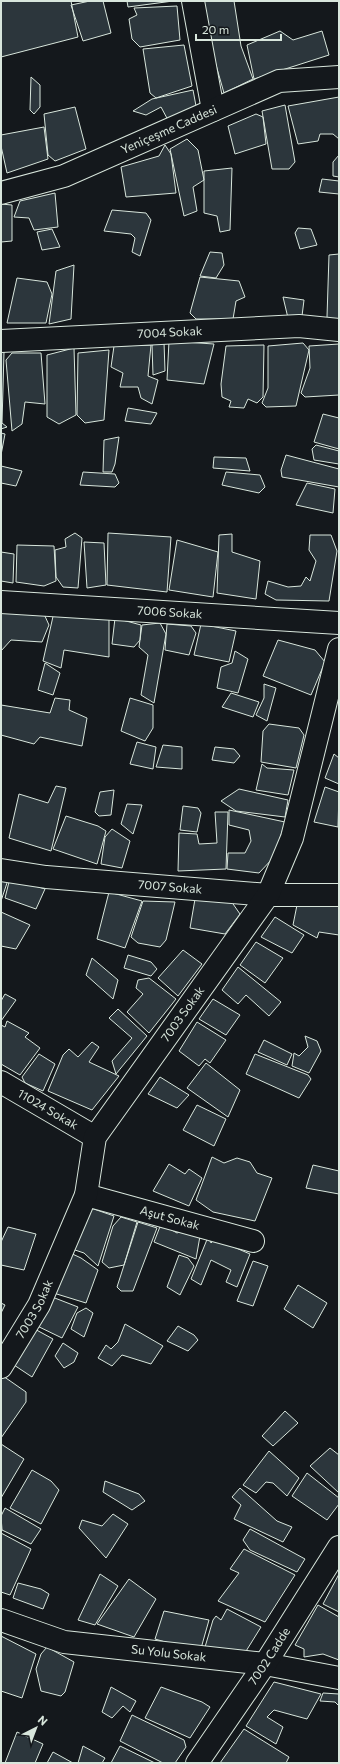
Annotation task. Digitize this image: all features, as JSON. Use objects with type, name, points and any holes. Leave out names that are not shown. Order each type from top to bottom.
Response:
[{"type":"street","points":[[193,1],[213,110]]},
{"type":"street","name":"Yeniçeşme Caddesi","points":[[1,193],[64,176],[279,81],[339,77]]},
{"type":"street","name":"7004 Sokak","points":[[1,341],[299,326],[339,330]]},
{"type":"street","name":"7006 Sokak","points":[[1,602],[339,623]]},
{"type":"street","name":"7003 Sokak","points":[[1,1367],[39,1305],[86,1195],[94,1137],[268,895],[292,838],[339,649]]},
{"type":"street","name":"7007 Sokak","points":[[1,870],[46,877],[268,895],[339,895]]},
{"type":"street","name":"11024 Sokak","points":[[1,1082],[94,1137]]},
{"type":"street","name":"Aşut Sokak","points":[[86,1195],[253,1240]]},
{"type":"street","name":"7002 Cadde","points":[[197,1763],[265,1664],[339,1547]]},
{"type":"street","name":"Su Yolu Sokak","points":[[1,1620],[64,1642],[265,1664],[339,1678]]},
{"type":"building","points":[[1,1],[71,1],[78,37],[1,57]]},
{"type":"building","points":[[90,1],[103,1],[111,33],[83,41],[71,5]]},
{"type":"building","points":[[127,1],[173,1],[128,7]]},
{"type":"building","points":[[234,1],[241,46],[253,79],[224,93],[198,2]]},
{"type":"building","points":[[177,6],[180,40],[140,47],[132,39],[129,19],[137,15],[134,8]]},
{"type":"building","points":[[280,31],[293,40],[322,31],[329,55],[254,79],[247,45]]},
{"type":"building","points":[[184,45],[192,86],[156,98],[150,93],[143,49]]},
{"type":"building","points":[[31,77],[40,85],[40,107],[34,114],[30,110]]},
{"type":"building","points":[[193,90],[196,106],[169,122],[161,107],[146,115],[133,111],[152,99]]},
{"type":"building","points":[[339,97],[339,139],[333,134],[320,134],[318,141],[298,144],[288,106]]},
{"type":"building","points":[[285,105],[295,162],[289,169],[272,169],[262,111]]},
{"type":"building","points":[[75,107],[86,149],[55,161],[48,155],[44,114]]},
{"type":"building","points":[[256,114],[263,117],[266,144],[235,154],[228,126]]},
{"type":"building","points":[[44,127],[48,159],[7,173],[1,146],[1,135]]},
{"type":"building","points":[[187,139],[198,150],[204,180],[193,187],[197,211],[184,216],[170,149]]},
{"type":"building","points":[[165,145],[171,154],[176,193],[126,197],[121,167],[159,156]]},
{"type":"building","points":[[339,155],[339,177],[333,176],[333,162]]},
{"type":"building","points":[[232,168],[230,230],[220,232],[217,216],[204,213],[204,171]]},
{"type":"building","points":[[322,179],[339,181],[339,194],[319,192]]},
{"type":"building","points":[[55,193],[58,227],[34,230],[29,218],[14,217],[20,201]]},
{"type":"building","points":[[1,204],[12,205],[12,241],[1,242]]},
{"type":"building","points":[[112,210],[146,213],[151,220],[140,256],[132,252],[135,238],[131,234],[104,231]]},
{"type":"building","points":[[298,228],[311,229],[317,245],[300,249],[295,233]]},
{"type":"building","points":[[52,229],[60,247],[42,250],[37,232]]},
{"type":"building","points":[[210,252],[222,253],[224,265],[216,278],[200,276]]},
{"type":"building","points":[[339,254],[339,322],[334,323],[327,317],[329,255]]},
{"type":"building","points":[[74,265],[71,319],[49,324],[56,271]]},
{"type":"building","points":[[200,277],[239,281],[245,297],[236,301],[233,319],[196,319],[190,313]]},
{"type":"building","points":[[17,278],[47,282],[52,294],[46,323],[7,323]]},
{"type":"building","points":[[283,297],[304,300],[302,316],[288,318]]},
{"type":"building","points":[[169,341],[214,344],[204,384],[167,380]]},
{"type":"building","points":[[164,342],[165,371],[153,375],[152,345]]},
{"type":"building","points":[[303,343],[309,350],[296,406],[266,407],[262,403],[268,388],[268,346]]},
{"type":"building","points":[[339,344],[339,395],[305,397],[301,393],[310,368],[309,346]]},
{"type":"building","points":[[151,345],[148,376],[158,380],[152,404],[141,398],[138,387],[120,387],[123,373],[111,367],[114,346]]},
{"type":"building","points":[[264,345],[263,397],[257,403],[248,399],[244,408],[229,407],[231,401],[222,397],[221,384],[226,346]]},
{"type":"building","points":[[74,348],[76,415],[59,424],[47,417],[47,355]]},
{"type":"building","points":[[109,350],[104,420],[85,423],[77,415],[78,353]]},
{"type":"building","points":[[1,352],[4,352],[2,423],[7,427],[1,429]]},
{"type":"building","points":[[12,353],[41,353],[45,404],[25,402],[22,424],[12,431],[6,360]]},
{"type":"building","points":[[128,408],[157,413],[151,424],[125,421]]},
{"type":"building","points":[[323,414],[339,418],[339,449],[314,442]]},
{"type":"building","points":[[1,433],[5,434],[1,455]]},
{"type":"building","points":[[119,437],[115,464],[112,472],[103,472],[104,440]]},
{"type":"building","points":[[316,445],[339,451],[339,464],[314,460],[312,449]]},
{"type":"building","points":[[286,455],[339,469],[339,487],[282,477],[281,470]]},
{"type":"building","points":[[214,457],[246,458],[250,471],[213,468]]},
{"type":"building","points":[[1,466],[22,471],[16,486],[1,483]]},
{"type":"building","points":[[83,472],[115,474],[119,483],[115,487],[80,485]]},
{"type":"building","points":[[226,472],[260,475],[265,487],[259,493],[222,485]]},
{"type":"building","points":[[307,483],[335,489],[333,513],[296,505]]},
{"type":"building","points":[[75,533],[82,538],[78,588],[63,587],[56,577],[55,550],[66,547],[65,539]]},
{"type":"building","points":[[108,533],[171,537],[167,592],[107,585]]},
{"type":"building","points":[[232,534],[232,552],[260,561],[256,599],[217,593],[219,535]]},
{"type":"building","points":[[310,535],[331,535],[337,551],[329,601],[276,600],[265,594],[268,581],[288,587],[301,586],[306,577],[310,581],[316,561],[309,550]]},
{"type":"building","points":[[177,540],[218,552],[213,597],[169,590]]},
{"type":"building","points":[[84,542],[104,543],[106,585],[87,588]]},
{"type":"building","points":[[17,545],[54,546],[56,581],[44,586],[16,582]]},
{"type":"building","points":[[1,552],[14,554],[13,583],[1,581]]},
{"type":"building","points":[[1,610],[44,614],[49,625],[42,642],[11,640],[1,651]]},
{"type":"building","points":[[54,612],[109,619],[109,657],[64,650],[61,668],[43,661]]},
{"type":"building","points":[[115,618],[141,625],[140,640],[134,647],[112,644]]},
{"type":"building","points":[[160,623],[166,634],[154,703],[141,695],[148,655],[139,647],[142,625]]},
{"type":"building","points":[[167,624],[191,626],[196,633],[189,655],[165,650]]},
{"type":"building","points":[[201,624],[236,631],[229,662],[194,655]]},
{"type":"building","points":[[278,640],[315,650],[325,662],[311,695],[263,676]]},
{"type":"building","points":[[235,651],[248,659],[238,693],[217,688],[221,667],[232,663]]},
{"type":"building","points":[[45,663],[60,673],[53,695],[38,690]]},
{"type":"building","points":[[264,684],[276,688],[267,721],[256,715],[264,698]]},
{"type":"building","points":[[231,693],[259,702],[253,717],[222,707]]},
{"type":"building","points":[[55,698],[70,700],[69,710],[87,718],[82,746],[40,737],[34,744],[1,735],[1,705],[50,713]]},
{"type":"building","points":[[130,698],[153,705],[153,728],[145,741],[121,731]]},
{"type":"building","points":[[269,724],[299,728],[304,735],[296,768],[261,762],[263,731]]},
{"type":"building","points":[[137,742],[156,747],[153,769],[130,764]]},
{"type":"building","points":[[163,745],[182,747],[182,769],[156,767]]},
{"type":"building","points":[[215,747],[234,749],[240,756],[234,763],[212,760]]},
{"type":"building","points":[[334,754],[339,758],[339,784],[325,778]]},
{"type":"building","points":[[262,764],[267,768],[294,770],[288,795],[256,790]]},
{"type":"building","points":[[56,786],[66,788],[51,851],[9,838],[19,794],[48,803]]},
{"type":"building","points":[[325,787],[339,792],[338,827],[314,822]]},
{"type":"building","points":[[239,789],[288,800],[285,817],[236,811],[221,801]]},
{"type":"building","points":[[114,790],[111,815],[99,816],[95,812],[100,792]]},
{"type":"building","points":[[127,804],[142,805],[133,834],[121,824]]},
{"type":"building","points":[[183,806],[198,808],[201,813],[197,832],[180,830]]},
{"type":"building","points":[[229,810],[285,822],[274,857],[259,873],[227,869],[228,853],[245,853],[251,841],[249,830],[229,825]]},
{"type":"building","points":[[215,812],[228,812],[226,869],[178,871],[179,833],[197,834],[199,844],[217,843]]},
{"type":"building","points":[[66,816],[98,826],[106,831],[97,864],[53,849]]},
{"type":"building","points":[[112,829],[130,841],[122,868],[101,864],[105,837]]},
{"type":"building","points":[[1,878],[8,880],[1,901]]},
{"type":"building","points":[[10,878],[45,889],[36,909],[5,898]]},
{"type":"building","points":[[109,892],[142,901],[125,948],[97,939]]},
{"type":"building","points":[[195,899],[231,901],[240,914],[225,934],[190,928]]},
{"type":"building","points":[[298,900],[339,904],[339,935],[319,932],[317,938],[293,925]]},
{"type":"building","points":[[143,901],[175,902],[166,940],[160,947],[138,943],[131,937]]},
{"type":"building","points":[[1,912],[30,925],[16,949],[1,946]]},
{"type":"building","points":[[275,917],[304,935],[292,953],[261,937]]},
{"type":"building","points":[[256,942],[283,958],[265,983],[240,965]]},
{"type":"building","points":[[183,950],[202,964],[178,996],[158,978]]},
{"type":"building","points":[[128,955],[151,962],[157,969],[151,976],[124,968]]},
{"type":"building","points":[[92,958],[118,980],[113,999],[86,975]]},
{"type":"building","points":[[238,967],[281,1002],[269,1016],[246,995],[238,1004],[222,990]]},
{"type":"building","points":[[149,978],[176,999],[149,1033],[127,1012],[143,994],[136,988],[138,980]]},
{"type":"building","points":[[5,994],[16,1000],[1,1021],[1,1001]]},
{"type":"building","points":[[213,999],[240,1015],[226,1035],[199,1019]]},
{"type":"building","points":[[118,1009],[147,1036],[116,1074],[112,1061],[132,1038],[109,1018]]},
{"type":"building","points":[[7,1021],[29,1033],[25,1037],[40,1048],[20,1075],[1,1064],[1,1025],[5,1027]]},
{"type":"building","points":[[197,1022],[226,1040],[210,1063],[205,1059],[199,1066],[179,1051]]},
{"type":"building","points":[[305,1036],[317,1041],[321,1051],[309,1073],[292,1066],[294,1053],[299,1056],[308,1047]]},
{"type":"building","points":[[264,1040],[292,1054],[287,1065],[258,1052]]},
{"type":"building","points":[[92,1042],[99,1047],[89,1062],[119,1076],[92,1110],[48,1091],[63,1055],[69,1049],[78,1057]]},
{"type":"building","points":[[39,1054],[55,1064],[43,1091],[25,1083],[22,1077]]},
{"type":"building","points":[[255,1054],[308,1075],[311,1079],[299,1098],[246,1074]]},
{"type":"building","points":[[206,1063],[240,1090],[228,1117],[187,1088]]},
{"type":"building","points":[[160,1077],[189,1095],[177,1108],[148,1094]]},
{"type":"building","points":[[197,1105],[226,1119],[214,1146],[183,1130]]},
{"type":"building","points":[[212,1157],[224,1163],[237,1158],[250,1162],[257,1173],[272,1178],[255,1221],[213,1212],[196,1200]]},
{"type":"building","points":[[169,1164],[185,1174],[189,1169],[202,1178],[189,1206],[153,1191]]},
{"type":"building","points":[[313,1165],[339,1171],[339,1194],[306,1188]]},
{"type":"building","points":[[88,1207],[114,1216],[98,1266],[84,1253],[69,1248]]},
{"type":"building","points":[[121,1217],[137,1222],[124,1265],[109,1268],[102,1262],[113,1226]]},
{"type":"building","points":[[138,1222],[157,1228],[133,1291],[121,1291],[117,1287]]},
{"type":"building","points":[[161,1224],[177,1233],[186,1229],[200,1236],[196,1259],[154,1242]]},
{"type":"building","points":[[8,1227],[36,1234],[24,1270],[1,1265],[1,1242]]},
{"type":"building","points":[[208,1237],[211,1243],[215,1239],[250,1254],[237,1287],[226,1282],[231,1270],[211,1260],[201,1285],[191,1279]]},
{"type":"building","points":[[66,1251],[81,1258],[98,1270],[86,1303],[47,1291]]},
{"type":"building","points":[[179,1255],[188,1258],[194,1266],[180,1295],[167,1287]]},
{"type":"building","points":[[253,1261],[268,1266],[253,1306],[237,1301]]},
{"type":"building","points":[[298,1285],[327,1303],[313,1328],[284,1309]]},
{"type":"building","points":[[47,1295],[78,1307],[62,1338],[31,1323]]},
{"type":"building","points":[[1,1303],[5,1305],[1,1313]]},
{"type":"building","points":[[86,1308],[93,1313],[84,1337],[71,1329],[77,1313]]},
{"type":"building","points":[[125,1324],[163,1346],[151,1364],[122,1355],[112,1366],[98,1358],[106,1345],[111,1349],[118,1342]]},
{"type":"building","points":[[178,1326],[194,1335],[198,1340],[188,1351],[167,1341]]},
{"type":"building","points":[[31,1327],[53,1339],[32,1377],[11,1363]]},
{"type":"building","points":[[63,1343],[78,1353],[74,1362],[64,1368],[55,1356]]},
{"type":"building","points":[[3,1376],[26,1392],[26,1402],[1,1438],[1,1380]]},
{"type":"building","points":[[285,1411],[298,1423],[273,1446],[262,1436]]},
{"type":"building","points":[[1,1444],[24,1459],[1,1498]]},
{"type":"building","points":[[330,1448],[339,1455],[339,1493],[310,1466]]},
{"type":"building","points":[[269,1451],[299,1478],[287,1496],[273,1483],[266,1482],[256,1493],[243,1485]]},
{"type":"building","points":[[32,1470],[51,1481],[59,1490],[41,1524],[10,1508]]},
{"type":"building","points":[[307,1473],[339,1498],[339,1504],[327,1520],[292,1496]]},
{"type":"building","points":[[105,1481],[139,1494],[145,1501],[132,1510],[103,1492]]},
{"type":"building","points":[[240,1488],[277,1521],[292,1527],[283,1542],[234,1519],[241,1505],[232,1497]]},
{"type":"building","points":[[5,1508],[41,1529],[31,1544],[2,1530],[1,1516]]},
{"type":"building","points":[[113,1514],[128,1524],[106,1558],[79,1528],[82,1520],[102,1526]]},
{"type":"building","points":[[250,1529],[305,1559],[297,1572],[250,1550],[243,1540]]},
{"type":"building","points":[[1,1533],[31,1549],[10,1595],[1,1592]]},
{"type":"building","points":[[244,1549],[295,1575],[265,1622],[218,1601],[239,1573],[230,1569]]},
{"type":"building","points":[[100,1574],[118,1586],[95,1625],[78,1620]]},
{"type":"building","points":[[339,1574],[339,1612],[323,1604]]},
{"type":"building","points":[[129,1579],[156,1599],[134,1637],[97,1624]]},
{"type":"building","points":[[18,1583],[41,1589],[49,1594],[43,1609],[13,1598]]},
{"type":"building","points":[[318,1605],[339,1617],[339,1660],[323,1654],[304,1657],[304,1649],[295,1645]]},
{"type":"building","points":[[227,1609],[261,1627],[243,1656],[205,1647],[213,1620],[216,1616],[221,1620]]},
{"type":"building","points":[[164,1611],[209,1620],[200,1652],[155,1639]]},
{"type":"building","points":[[1,1636],[36,1654],[22,1698],[1,1691]]},
{"type":"building","points":[[47,1647],[74,1662],[65,1692],[61,1696],[41,1691],[36,1669],[41,1654]]},
{"type":"building","points":[[274,1682],[321,1694],[307,1719],[274,1710],[267,1717],[283,1727],[276,1744],[246,1726]]},
{"type":"building","points":[[111,1687],[136,1701],[130,1712],[123,1706],[112,1718],[102,1712]]},
{"type":"building","points":[[161,1687],[202,1702],[210,1707],[190,1738],[145,1718]]},
{"type":"building","points":[[323,1693],[339,1694],[339,1706],[335,1702],[320,1701]]},
{"type":"building","points":[[132,1715],[184,1740],[186,1747],[175,1763],[163,1763],[120,1741]]},
{"type":"building","points":[[244,1729],[289,1757],[286,1763],[220,1763]]},
{"type":"building","points":[[17,1732],[43,1744],[35,1763],[5,1763]]},
{"type":"building","points":[[83,1746],[105,1758],[102,1763],[78,1763]]},
{"type":"building","points":[[120,1746],[155,1763],[111,1763]]},
{"type":"building","points":[[53,1752],[73,1763],[47,1763]]}]
